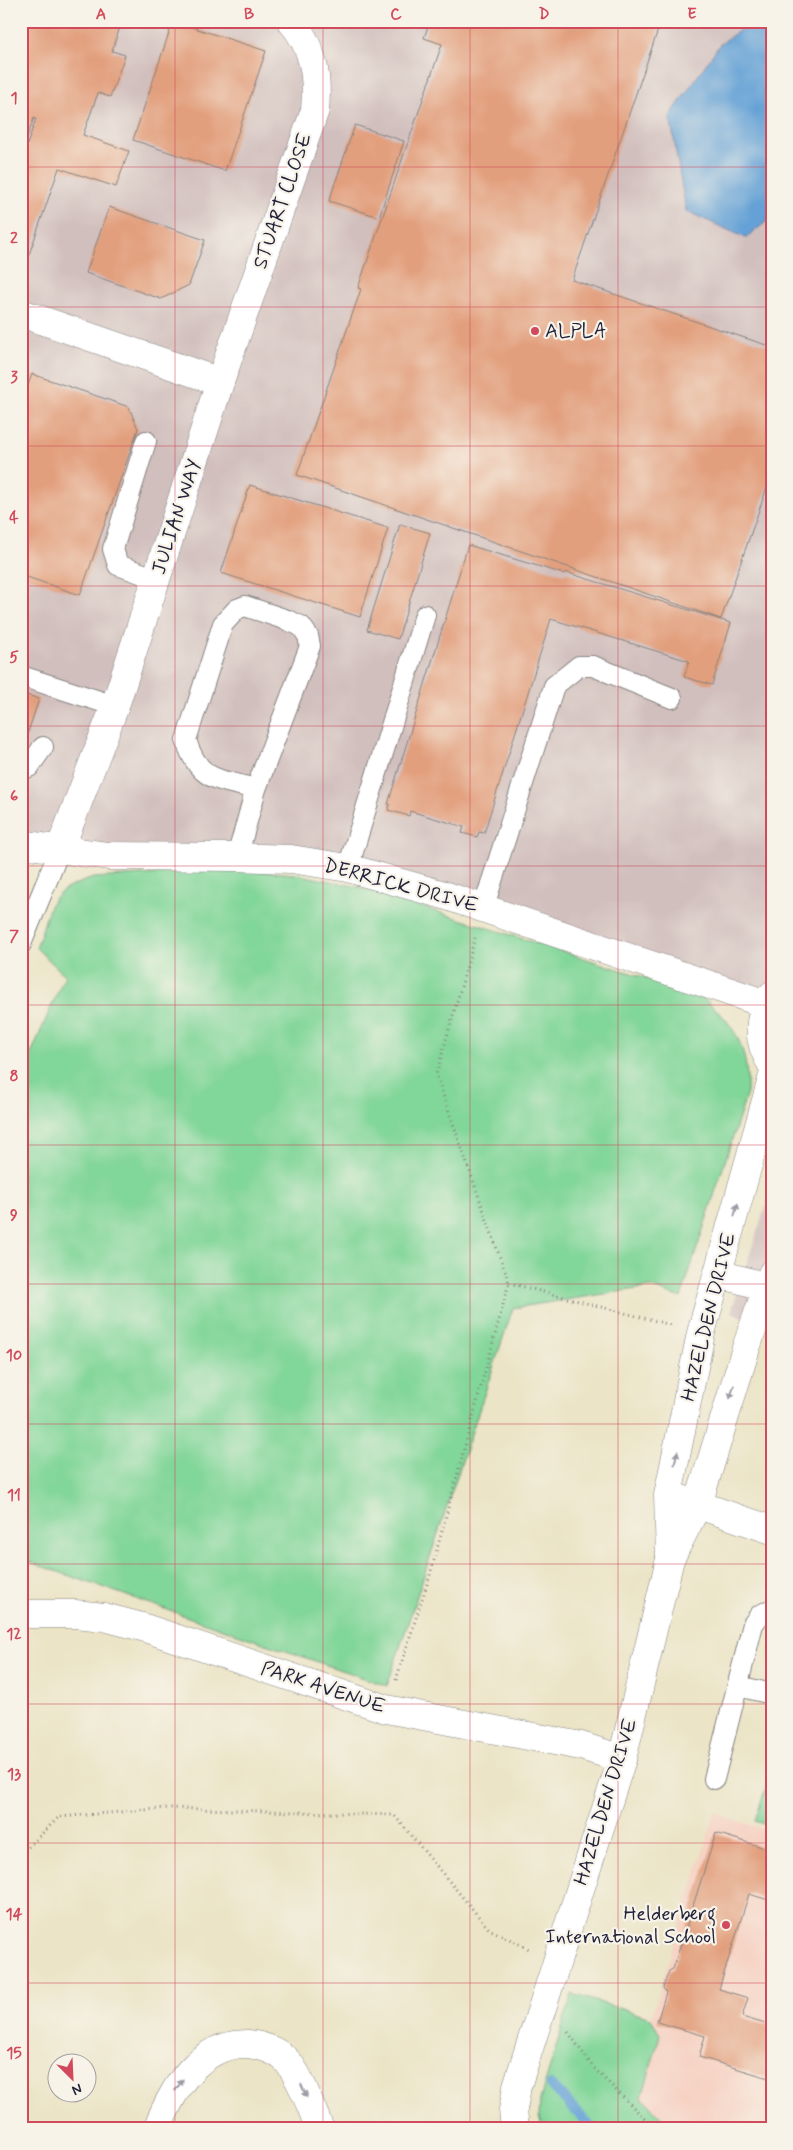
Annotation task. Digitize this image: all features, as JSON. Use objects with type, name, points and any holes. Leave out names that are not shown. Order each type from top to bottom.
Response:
[{"type":"street","name":"STUART CLOSE","points":[[220,382],[315,110],[317,89],[315,69],[309,50],[292,21]]},
{"type":"street","points":[[21,313],[220,382]]},
{"type":"street","name":"JULIAN WAY","points":[[60,849],[115,706],[220,382]]},
{"type":"street","name":"DERRICK DRIVE","points":[[21,844],[108,856],[291,859],[348,868],[769,999]]},
{"type":"street","points":[[769,999],[759,1027],[762,1050],[772,1065]]},
{"type":"street","name":"HAZELDEN DRIVE","points":[[670,1558],[668,1494],[701,1333],[772,1079]]},
{"type":"street","points":[[719,1274],[769,1280]]},
{"type":"street","name":"HAZELDEN DRIVE","points":[[515,2129],[513,2110],[517,2086],[622,1759],[670,1558],[698,1504],[769,1280]]},
{"type":"street","points":[[668,1494],[772,1530]]},
{"type":"street","name":"PARK AVENUE","points":[[23,1612],[75,1614],[104,1618],[142,1627],[386,1709],[581,1746],[622,1759]]},
{"type":"street","points":[[157,2129],[178,2085],[197,2063],[215,2051],[237,2044],[260,2046],[273,2050],[285,2058],[299,2080],[320,2129]]},
{"type":"lane","points":[[146,441],[113,550],[118,565],[156,579]]},
{"type":"lane","points":[[237,857],[256,789],[310,646],[308,636],[301,626],[245,606],[237,609],[223,624],[186,740],[195,762],[212,778],[256,789]]},
{"type":"lane","points":[[348,868],[425,615]]},
{"type":"lane","points":[[483,909],[554,686],[579,666],[593,666],[672,698]]},
{"type":"lane","points":[[21,676],[115,706]]},
{"type":"lane","points":[[21,770],[28,767],[43,747]]},
{"type":"lane","points":[[21,944],[60,849]]},
{"type":"lane","points":[[714,1779],[753,1624],[760,1615],[772,1609]]},
{"type":"lane","points":[[738,1686],[772,1694]]},
{"type":"path","points":[[386,1709],[430,1575],[509,1283],[436,1075],[483,909]]},
{"type":"path","points":[[509,1283],[701,1333]]},
{"type":"path","points":[[21,1854],[59,1817],[169,1808],[394,1815],[488,1929],[533,1951]]},
{"type":"path","points":[[544,1998],[593,2067],[655,2129]]},
{"type":"shaded area","points":[[21,21],[772,21],[772,1003],[349,867],[21,842]]},
{"type":"shaded area","points":[[772,1186],[772,1330],[731,1312]]},
{"type":"shaded area","name":"Helderberg International School","points":[[715,1813],[772,1832],[772,2129],[673,2129],[642,2097],[660,2035],[651,2018]]},
{"type":"green space","points":[[232,869],[296,874],[359,887],[697,994],[721,1014],[730,1025],[742,1048],[745,1062],[747,1093],[681,1298],[650,1287],[513,1308],[387,1686],[21,1559],[21,1077],[65,975],[36,948],[53,900],[61,892],[78,884],[94,878]]},
{"type":"green space","points":[[772,1768],[772,1827],[755,1821]]},
{"type":"green space","points":[[572,1994],[651,2018],[660,2035],[642,2097],[673,2129],[543,2129],[539,2117],[540,2100]]},
{"type":"water","points":[[753,21],[772,21],[772,217],[746,238],[686,211],[670,116],[720,44]]},
{"type":"building","points":[[21,21],[122,21],[112,51],[125,55],[110,97],[98,93],[83,135],[129,151],[116,187],[59,168],[23,272],[21,271],[21,162],[36,119],[34,118],[21,153]]},
{"type":"building","points":[[173,21],[266,51],[225,171],[133,140]]},
{"type":"building","name":"ALPLA","points":[[430,21],[661,21],[572,280],[772,347],[772,473],[721,619],[297,475],[361,289],[358,288],[442,44],[424,38]]},
{"type":"building","points":[[355,125],[404,141],[379,217],[329,201]]},
{"type":"building","points":[[109,207],[205,240],[189,285],[161,299],[86,273]]},
{"type":"building","points":[[32,374],[129,407],[138,429],[80,595],[21,575],[21,405]]},
{"type":"building","points":[[250,485],[388,528],[360,617],[221,573]]},
{"type":"building","points":[[400,524],[430,533],[398,639],[367,630]]},
{"type":"building","points":[[468,545],[564,574],[565,572],[731,623],[712,685],[684,677],[689,661],[551,619],[484,833],[479,832],[477,837],[462,833],[464,827],[410,811],[409,816],[388,810],[390,804],[388,804]]},
{"type":"building","points":[[21,693],[39,699],[22,750],[21,750]]},
{"type":"building","points":[[716,1833],[772,1850],[772,1901],[749,1894],[719,1989],[748,1998],[742,2017],[772,2026],[772,2079],[699,2057],[705,2036],[657,2022],[666,1992],[663,1988],[669,1971],[673,1969]]},
{"type":"waterway","points":[[551,2085],[593,2129]]},
{"type":"place","name":"ALPLA","points":[[535,331]]},
{"type":"place","name":"Helderberg International School","points":[[726,1925]]}]
